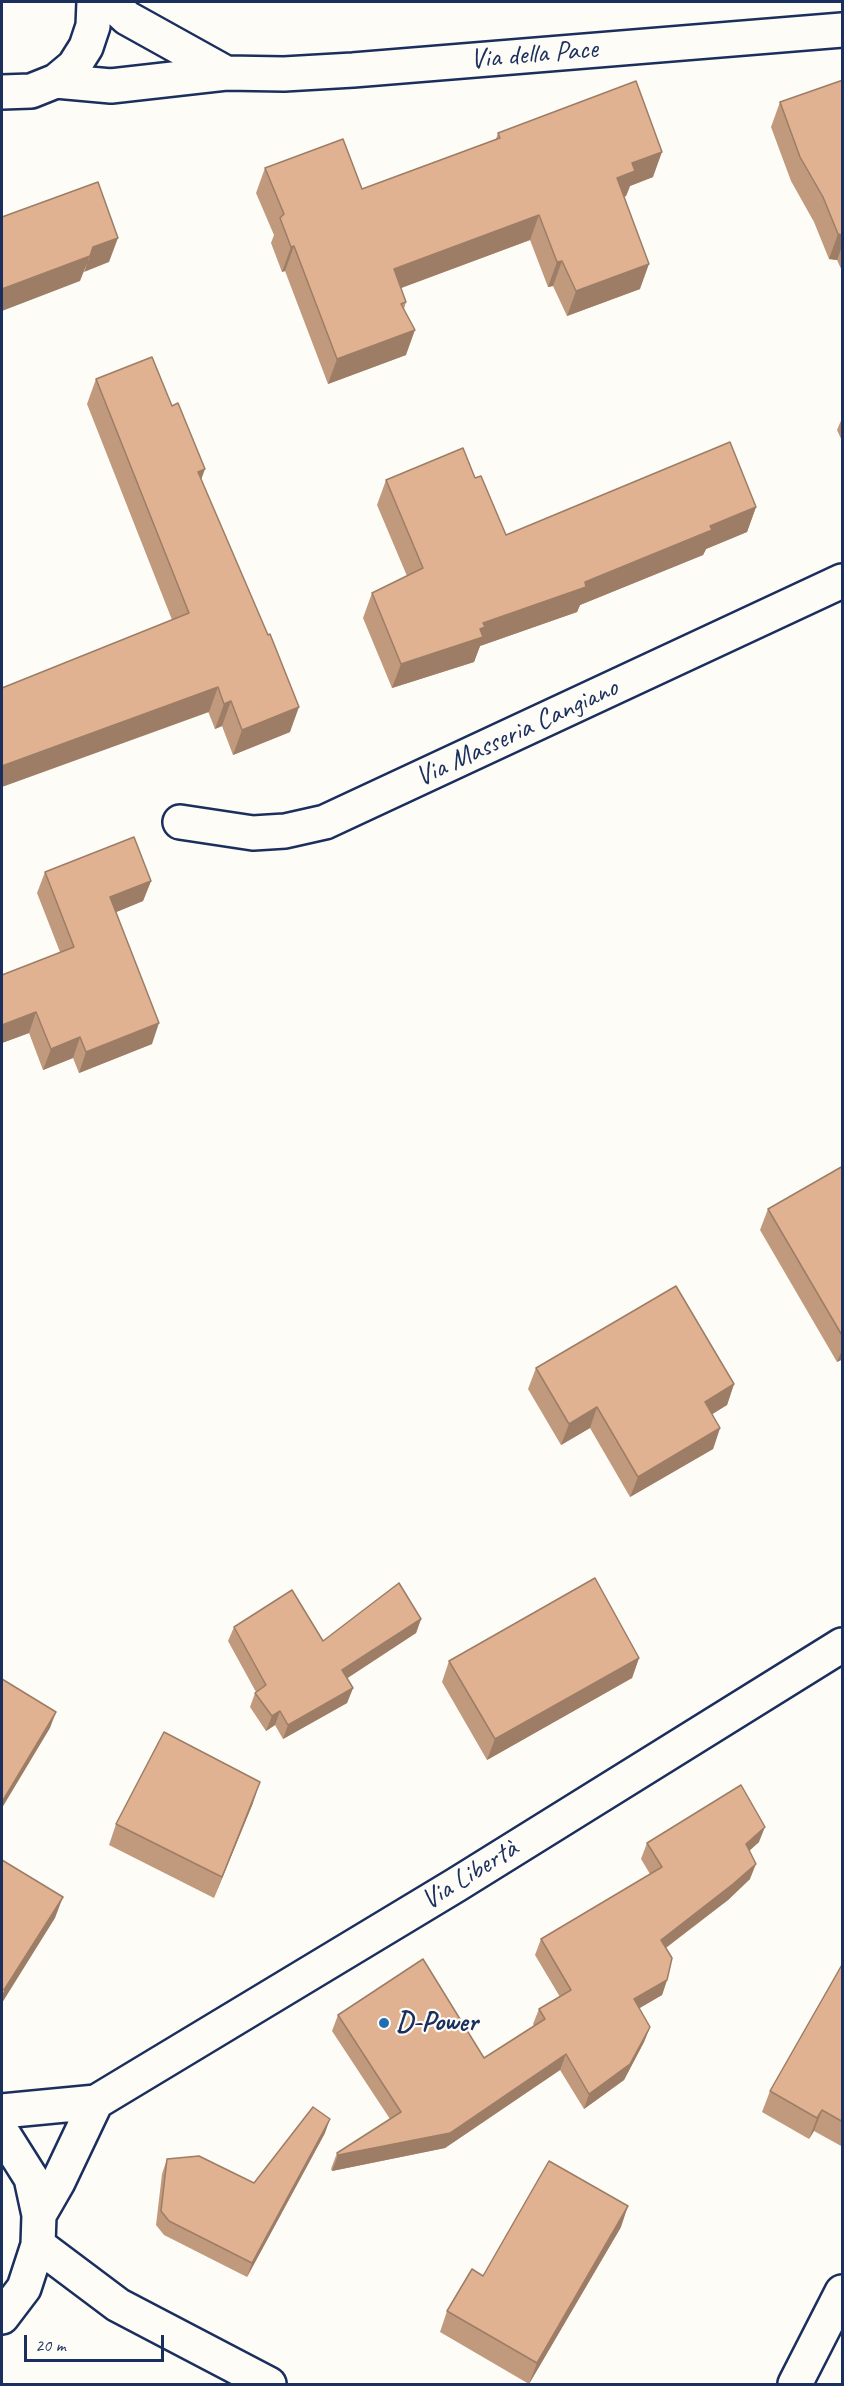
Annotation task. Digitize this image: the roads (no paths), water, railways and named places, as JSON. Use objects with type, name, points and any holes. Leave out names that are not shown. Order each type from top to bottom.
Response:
[{"type":"street","name":"Via della Pace","points":[[2,92],[31,91],[56,81],[74,66],[86,47],[93,26],[94,2]]},
{"type":"street","name":"Via della Pace","points":[[110,2],[127,18],[226,73]]},
{"type":"street","name":"Via della Pace","points":[[56,81],[111,86],[226,73],[284,74],[353,70],[843,30]]},
{"type":"street","name":"Via Masseria Cangiano","points":[[180,822],[253,832],[285,831],[325,822],[843,581]]},
{"type":"street","name":"Via Libertà","points":[[2,2111],[96,2102],[456,1885],[843,1645]]},
{"type":"street","points":[[2,2317],[24,2288],[38,2230],[96,2102]]},
{"type":"street","points":[[2,2132],[31,2178],[38,2230],[118,2305],[269,2385]]},
{"type":"street","points":[[795,2385],[843,2292]]},
{"type":"place","name":"D-Power","points":[[384,2023]]}]
